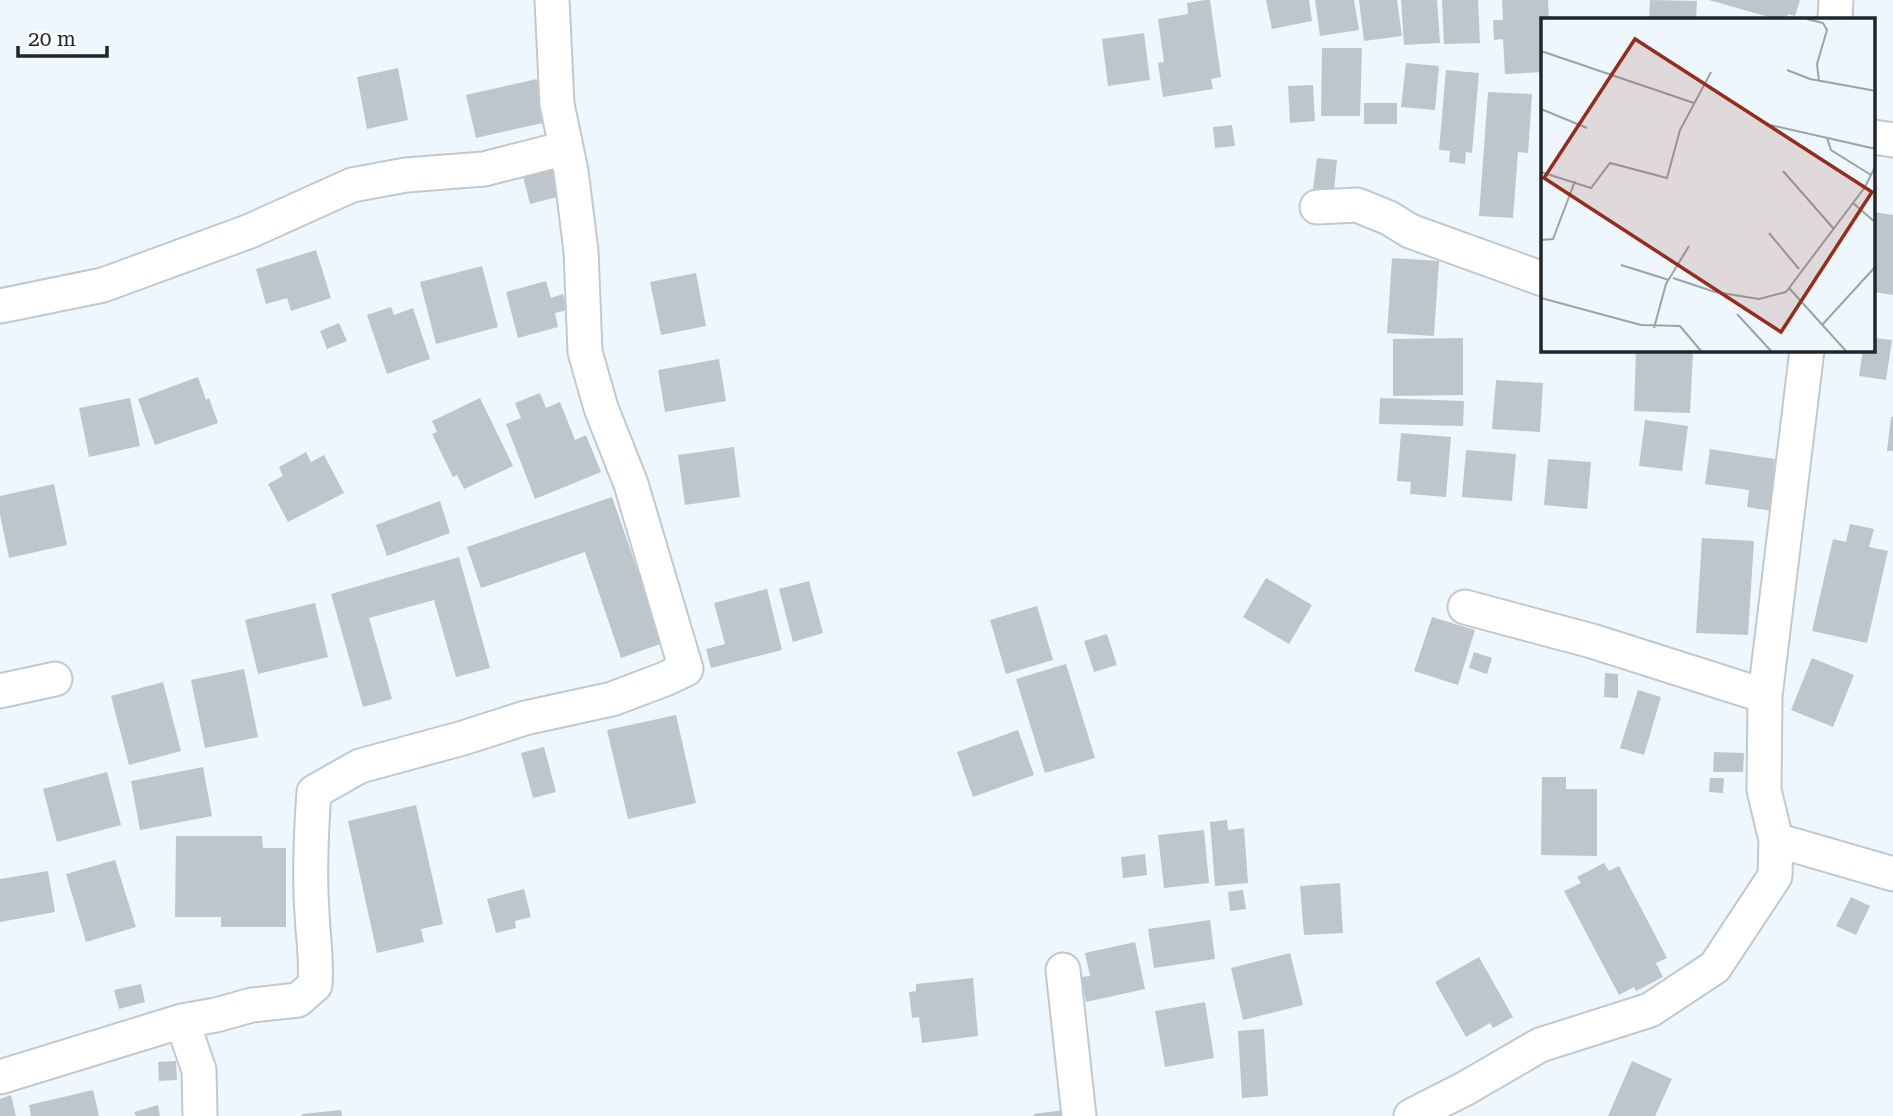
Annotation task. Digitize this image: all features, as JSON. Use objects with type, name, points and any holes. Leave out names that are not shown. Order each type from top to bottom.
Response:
[{"type":"street","points":[[0,1077],[182,1021],[252,1005],[298,1000],[315,985],[317,964],[309,850],[314,792],[360,766],[525,718],[612,699],[686,669],[631,484],[601,408],[585,352],[581,251],[571,170],[557,104],[552,0]]},
{"type":"street","points":[[1835,18],[1836,0]]},
{"type":"street","points":[[0,306],[103,285],[250,231],[352,186],[406,175],[484,169],[566,148]]},
{"type":"street","points":[[1317,207],[1357,205],[1389,218],[1410,231],[1541,278]]},
{"type":"street","points":[[1411,1116],[1540,1045],[1650,1010],[1715,967],[1775,876],[1776,840],[1764,790],[1765,696],[1807,352]]},
{"type":"street","points":[[1465,607],[1592,641],[1765,696]]},
{"type":"street","points":[[0,691],[55,679]]},
{"type":"street","points":[[1776,840],[1893,874]]},
{"type":"street","points":[[1063,970],[1079,1116]]},
{"type":"street","points":[[182,1021],[200,1070],[200,1116]]},
{"type":"building","points":[[1210,0],[1221,77],[1211,79],[1213,89],[1163,97],[1158,63],[1164,62],[1158,19],[1188,14],[1187,3]]},
{"type":"building","points":[[1266,0],[1309,0],[1312,21],[1272,29]]},
{"type":"building","points":[[1315,0],[1354,0],[1359,30],[1320,36]]},
{"type":"building","points":[[1359,0],[1397,0],[1402,36],[1364,41]]},
{"type":"building","points":[[1401,0],[1437,0],[1440,43],[1404,45]]},
{"type":"building","points":[[1442,0],[1478,0],[1480,43],[1444,44]]},
{"type":"building","points":[[1502,0],[1548,0],[1549,18],[1541,18],[1541,72],[1505,74],[1503,39],[1494,40],[1493,20],[1503,20]]},
{"type":"building","points":[[1650,0],[1697,1],[1696,18],[1649,18]]},
{"type":"building","points":[[1709,0],[1800,0],[1795,16],[1788,14],[1787,18],[1772,18]]},
{"type":"building","points":[[1144,33],[1150,80],[1108,86],[1102,39]]},
{"type":"building","points":[[1322,48],[1362,48],[1360,116],[1321,116]]},
{"type":"building","points":[[1406,63],[1439,66],[1435,110],[1401,107]]},
{"type":"building","points":[[398,68],[408,120],[367,129],[357,77]]},
{"type":"building","points":[[1446,70],[1479,73],[1472,153],[1466,152],[1465,164],[1449,162],[1450,151],[1439,150]]},
{"type":"building","points":[[537,79],[547,122],[476,138],[466,95]]},
{"type":"building","points":[[1313,85],[1315,121],[1290,123],[1288,86]]},
{"type":"building","points":[[1488,92],[1532,94],[1528,153],[1518,152],[1513,218],[1479,216]]},
{"type":"building","points":[[1364,103],[1397,103],[1397,124],[1364,124]]},
{"type":"building","points":[[1232,125],[1235,146],[1215,148],[1213,127]]},
{"type":"building","points":[[1317,158],[1337,160],[1334,191],[1313,189]]},
{"type":"building","points":[[557,167],[564,195],[530,204],[523,176]]},
{"type":"building","points":[[1876,212],[1893,215],[1893,295],[1876,292]]},
{"type":"building","points":[[316,250],[331,298],[291,311],[287,298],[266,304],[256,269]]},
{"type":"building","points":[[1392,258],[1439,261],[1434,336],[1387,333]]},
{"type":"building","points":[[482,266],[498,327],[436,344],[420,282]]},
{"type":"building","points":[[696,273],[706,326],[661,335],[650,282]]},
{"type":"building","points":[[546,281],[551,298],[563,294],[567,310],[555,313],[558,327],[518,338],[506,292]]},
{"type":"building","points":[[391,307],[394,315],[413,308],[430,359],[387,374],[367,315]]},
{"type":"building","points":[[339,323],[347,341],[327,349],[320,331]]},
{"type":"building","points":[[1463,338],[1463,395],[1393,396],[1393,339]]},
{"type":"building","points":[[1876,338],[1892,340],[1886,380],[1859,376],[1863,352],[1876,352]]},
{"type":"building","points":[[1636,352],[1693,353],[1690,413],[1634,411]]},
{"type":"building","points":[[719,359],[726,401],[665,412],[658,370]]},
{"type":"building","points":[[198,377],[218,423],[155,445],[138,399]]},
{"type":"building","points":[[1496,380],[1543,383],[1540,432],[1492,429]]},
{"type":"building","points":[[540,393],[546,408],[560,402],[575,440],[586,435],[601,472],[535,499],[506,424],[521,418],[515,403]]},
{"type":"building","points":[[130,398],[140,446],[89,457],[79,408]]},
{"type":"building","points":[[480,398],[513,466],[464,489],[457,475],[453,477],[432,434],[437,432],[432,421]]},
{"type":"building","points":[[1380,398],[1464,401],[1463,426],[1379,424]]},
{"type":"building","points":[[1891,417],[1893,451],[1887,451]]},
{"type":"building","points":[[1645,420],[1688,426],[1682,471],[1639,466]]},
{"type":"building","points":[[1401,433],[1451,437],[1446,497],[1410,494],[1411,482],[1397,481]]},
{"type":"building","points":[[734,447],[740,497],[685,505],[678,455]]},
{"type":"building","points":[[1710,449],[1775,459],[1774,469],[1779,469],[1772,511],[1747,507],[1749,490],[1705,484]]},
{"type":"building","points":[[1466,450],[1516,454],[1512,501],[1462,497]]},
{"type":"building","points":[[306,452],[311,462],[324,455],[344,493],[288,522],[268,484],[283,476],[279,467]]},
{"type":"building","points":[[1548,459],[1591,462],[1587,509],[1544,505]]},
{"type":"building","points":[[54,484],[67,545],[9,558],[0,515],[0,496]]},
{"type":"building","points":[[612,497],[663,643],[621,658],[585,552],[481,588],[467,547]]},
{"type":"building","points":[[440,501],[450,533],[387,556],[376,525]]},
{"type":"building","points":[[1850,524],[1874,529],[1869,547],[1888,551],[1867,643],[1812,631],[1833,539],[1846,542]]},
{"type":"building","points":[[1702,538],[1754,541],[1748,635],[1696,633]]},
{"type":"building","points":[[459,557],[490,668],[456,677],[434,600],[369,618],[392,699],[363,707],[331,594]]},
{"type":"building","points":[[1266,578],[1312,605],[1289,644],[1243,617]]},
{"type":"building","points":[[809,581],[823,633],[793,642],[779,589]]},
{"type":"building","points":[[767,589],[782,650],[711,668],[706,649],[725,644],[714,603]]},
{"type":"building","points":[[315,603],[328,657],[258,674],[245,620]]},
{"type":"building","points":[[1037,606],[1053,660],[1006,674],[990,620]]},
{"type":"building","points":[[1432,617],[1475,630],[1458,685],[1414,671]]},
{"type":"building","points":[[1107,634],[1117,665],[1094,672],[1084,641]]},
{"type":"building","points":[[1474,652],[1492,658],[1487,674],[1469,668]]},
{"type":"building","points":[[1812,658],[1854,675],[1833,727],[1791,710]]},
{"type":"building","points":[[1066,664],[1095,758],[1045,773],[1016,679]]},
{"type":"building","points":[[244,669],[258,737],[205,748],[191,680]]},
{"type":"building","points":[[1605,673],[1618,674],[1618,698],[1604,697]]},
{"type":"building","points":[[163,682],[181,751],[129,765],[111,696]]},
{"type":"building","points":[[1638,690],[1661,697],[1644,755],[1620,748]]},
{"type":"building","points":[[676,715],[696,803],[628,819],[607,730]]},
{"type":"building","points":[[1018,730],[1034,775],[973,797],[957,752]]},
{"type":"building","points":[[544,747],[556,792],[533,798],[521,753]]},
{"type":"building","points":[[1714,752],[1744,753],[1743,772],[1713,772]]},
{"type":"building","points":[[203,767],[212,816],[140,830],[131,781]]},
{"type":"building","points":[[107,772],[121,825],[57,842],[43,789]]},
{"type":"building","points":[[1542,777],[1566,777],[1566,789],[1597,789],[1597,856],[1541,855]]},
{"type":"building","points":[[1710,778],[1724,778],[1723,793],[1709,792]]},
{"type":"building","points":[[416,805],[443,924],[421,929],[424,942],[377,953],[348,821]]},
{"type":"building","points":[[1227,820],[1228,830],[1244,828],[1248,883],[1215,886],[1210,822]]},
{"type":"building","points":[[1204,830],[1209,883],[1164,888],[1158,835]]},
{"type":"building","points":[[176,836],[262,836],[263,848],[286,848],[286,927],[221,927],[221,917],[175,917]]},
{"type":"building","points":[[1145,854],[1147,875],[1123,878],[1121,857]]},
{"type":"building","points":[[115,860],[136,927],[86,942],[66,874]]},
{"type":"building","points":[[1604,863],[1609,871],[1619,866],[1667,958],[1656,963],[1663,977],[1636,991],[1634,987],[1619,995],[1564,891],[1581,883],[1577,877]]},
{"type":"building","points":[[48,871],[55,912],[0,922],[0,879]]},
{"type":"building","points":[[1340,883],[1343,933],[1304,935],[1300,886]]},
{"type":"building","points":[[524,889],[531,917],[515,921],[516,928],[496,933],[487,899]]},
{"type":"building","points":[[1243,890],[1246,909],[1230,911],[1228,892]]},
{"type":"building","points":[[1851,897],[1870,906],[1856,935],[1836,926]]},
{"type":"building","points":[[1210,920],[1215,959],[1154,968],[1148,929]]},
{"type":"building","points":[[1135,942],[1145,989],[1086,1002],[1081,977],[1090,976],[1085,953]]},
{"type":"building","points":[[1290,953],[1303,1005],[1243,1020],[1231,968]]},
{"type":"building","points":[[1479,957],[1513,1017],[1493,1028],[1490,1023],[1466,1037],[1435,982]]},
{"type":"building","points":[[973,978],[978,1036],[922,1043],[919,1017],[912,1018],[909,992],[916,991],[916,984]]},
{"type":"building","points":[[141,984],[145,1002],[119,1009],[114,990]]},
{"type":"building","points":[[1205,1002],[1214,1058],[1165,1067],[1155,1011]]},
{"type":"building","points":[[1264,1029],[1268,1096],[1242,1098],[1238,1031]]},
{"type":"building","points":[[176,1061],[177,1080],[159,1081],[158,1062]]},
{"type":"building","points":[[1632,1061],[1672,1079],[1655,1116],[1608,1116]]},
{"type":"building","points":[[93,1090],[99,1116],[31,1116],[29,1105]]},
{"type":"building","points":[[11,1095],[16,1116],[0,1116],[0,1099]]},
{"type":"building","points":[[158,1105],[160,1116],[136,1116],[134,1112]]},
{"type":"building","points":[[1072,1109],[1072,1116],[1034,1116],[1034,1114]]},
{"type":"building","points":[[341,1110],[342,1116],[302,1116],[302,1114]]}]
